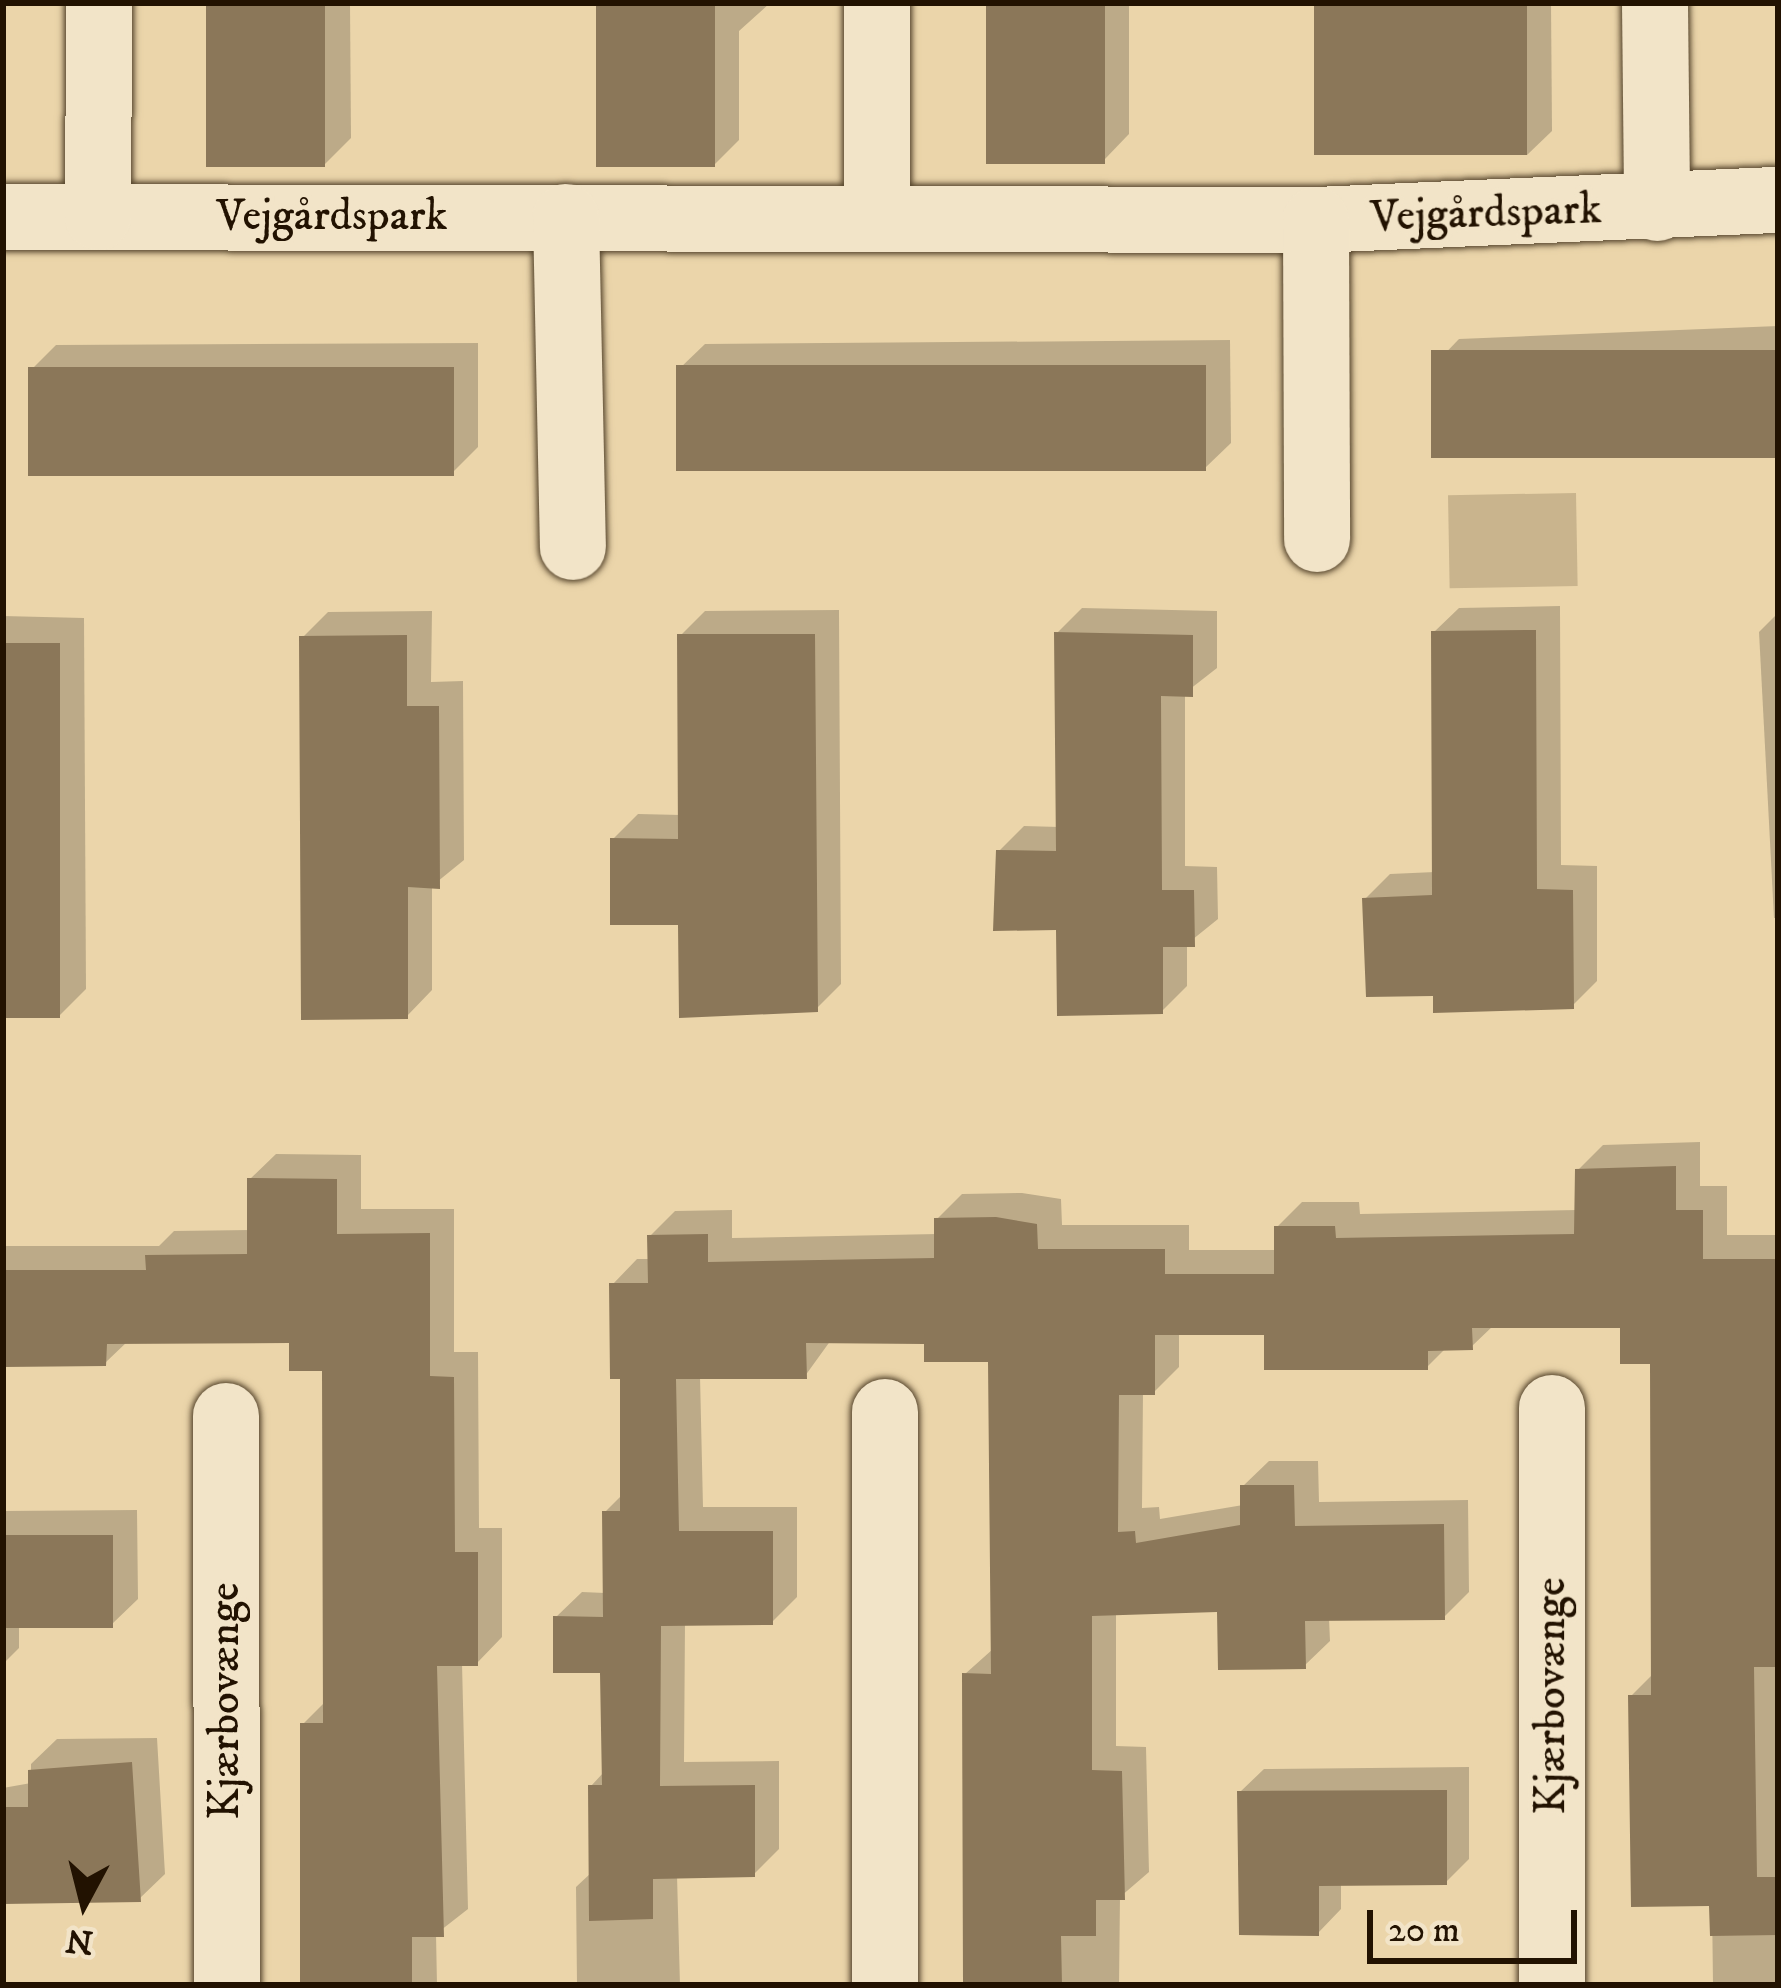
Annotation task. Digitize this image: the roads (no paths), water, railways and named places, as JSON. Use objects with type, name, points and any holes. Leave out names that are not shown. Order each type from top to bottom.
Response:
[{"type":"street","points":[[98,217],[99,3]]},
{"type":"street","points":[[877,3],[877,218]]},
{"type":"street","name":"Vejgårdspark","points":[[1655,3],[1657,208]]},
{"type":"street","name":"Vejgårdspark","points":[[3,217],[1316,220],[1778,200]]},
{"type":"street","points":[[566,218],[573,547]]},
{"type":"street","name":"Vejgårdspark","points":[[1316,220],[1317,539]]},
{"type":"street","name":"Kjærbovænge","points":[[1552,1408],[1552,1985]]},
{"type":"street","points":[[885,1412],[885,1985]]},
{"type":"street","name":"Kjærbovænge","points":[[226,1416],[226,1985]]}]
